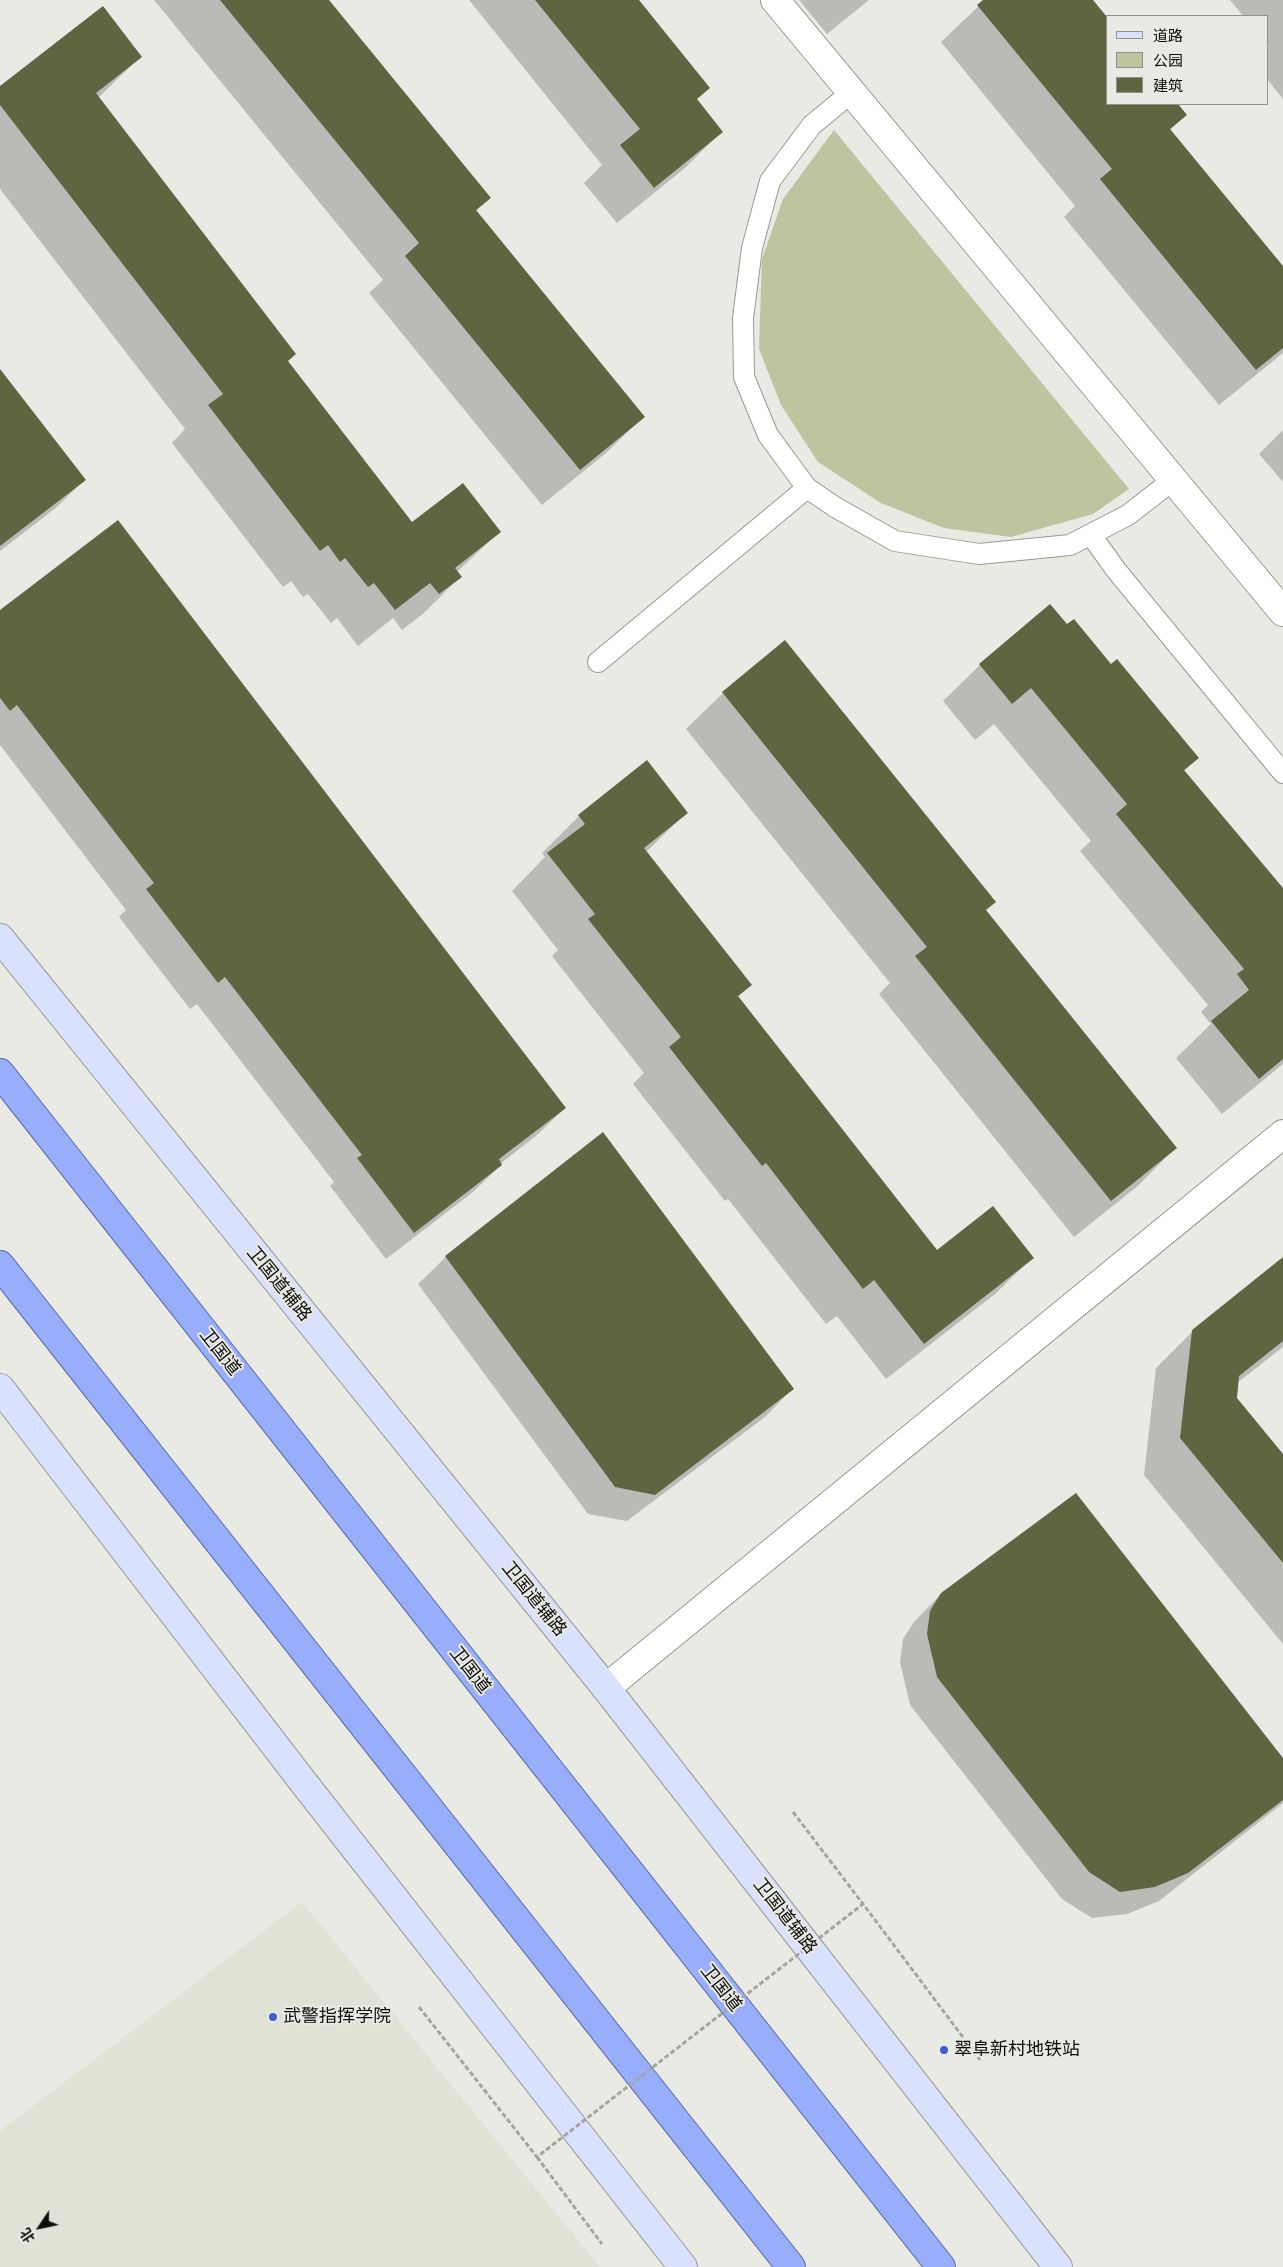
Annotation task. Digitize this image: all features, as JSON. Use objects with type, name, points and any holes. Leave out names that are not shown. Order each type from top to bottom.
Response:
[{"type":"highway","name":"卫国道","points":[[0,1073],[941,2267]]},
{"type":"highway","points":[[0,1265],[791,2267]]},
{"type":"main road","name":"卫国道辅路","points":[[0,938],[606,1688],[1058,2267]]},
{"type":"main road","points":[[0,1388],[313,1795],[683,2267]]},
{"type":"street","points":[[775,0],[1283,612]]},
{"type":"street","points":[[606,1688],[1283,1134]]},
{"type":"lane","points":[[852,92],[812,124],[770,181],[752,248],[743,318],[744,377],[768,435],[807,488],[835,507],[895,541],[979,554],[1070,546],[1128,515],[1173,480]]},
{"type":"lane","points":[[598,662],[807,488]]},
{"type":"lane","points":[[1091,535],[1116,570],[1283,773]]},
{"type":"path","points":[[793,1812],[980,2060]]},
{"type":"path","points":[[537,2157],[863,1904]]},
{"type":"path","points":[[419,2007],[537,2157],[602,2244]]},
{"type":"shaded area","name":"武警指挥学院","points":[[302,1902],[600,2267],[0,2267],[0,2131]]},
{"type":"green space","points":[[834,130],[1129,489],[1093,514],[1011,537],[944,528],[881,503],[818,462],[781,405],[759,349],[762,259],[783,199]]},
{"type":"building","points":[[220,0],[329,0],[491,198],[476,210],[645,417],[580,470],[405,256],[419,243]]},
{"type":"building","points":[[535,0],[639,0],[710,88],[697,99],[723,132],[654,188],[620,145],[640,129]]},
{"type":"building","points":[[983,0],[1093,0],[1106,16],[1106,105],[1179,105],[1187,115],[1170,129],[1283,266],[1283,348],[1256,370],[1100,179],[1112,169],[977,5]]},
{"type":"building","points":[[103,6],[142,57],[96,93],[296,354],[288,361],[412,522],[463,483],[501,532],[455,568],[462,577],[439,594],[430,583],[395,610],[374,583],[368,587],[345,558],[340,562],[328,545],[320,551],[208,405],[223,394],[0,105],[0,86]]},
{"type":"building","points":[[0,369],[86,480],[0,546]]},
{"type":"building","points":[[118,520],[566,1108],[499,1159],[502,1165],[414,1233],[357,1158],[362,1155],[225,977],[218,983],[146,889],[154,883],[17,705],[10,711],[0,698],[0,610]]},
{"type":"building","points":[[1050,604],[1067,624],[1074,619],[1111,664],[1117,659],[1199,758],[1184,770],[1283,888],[1283,1059],[1259,1079],[1211,1021],[1249,990],[1237,974],[1244,969],[1116,814],[1127,804],[1031,688],[1012,704],[979,664]]},
{"type":"building","points":[[785,640],[996,902],[986,910],[1177,1148],[1111,1201],[915,956],[927,947],[722,692]]},
{"type":"building","points":[[647,760],[688,813],[644,848],[752,985],[738,996],[937,1250],[993,1206],[1034,1258],[924,1344],[874,1280],[863,1289],[766,1163],[762,1166],[669,1047],[681,1037],[588,919],[595,914],[547,853],[585,824],[578,815]]},
{"type":"building","points":[[603,1132],[794,1389],[655,1495],[615,1487],[445,1256]]},
{"type":"building","points":[[1283,1257],[1283,1341],[1239,1376],[1237,1398],[1283,1454],[1283,1563],[1180,1438],[1192,1330]]},
{"type":"building","points":[[1076,1493],[1283,1758],[1283,1800],[1188,1873],[1155,1887],[1120,1892],[1089,1872],[937,1677],[927,1634],[930,1611],[941,1593]]},
{"type":"place","name":"武警指挥学院","points":[[273,2017]]},
{"type":"place","name":"翠阜新村地铁站","points":[[944,2050]]}]
